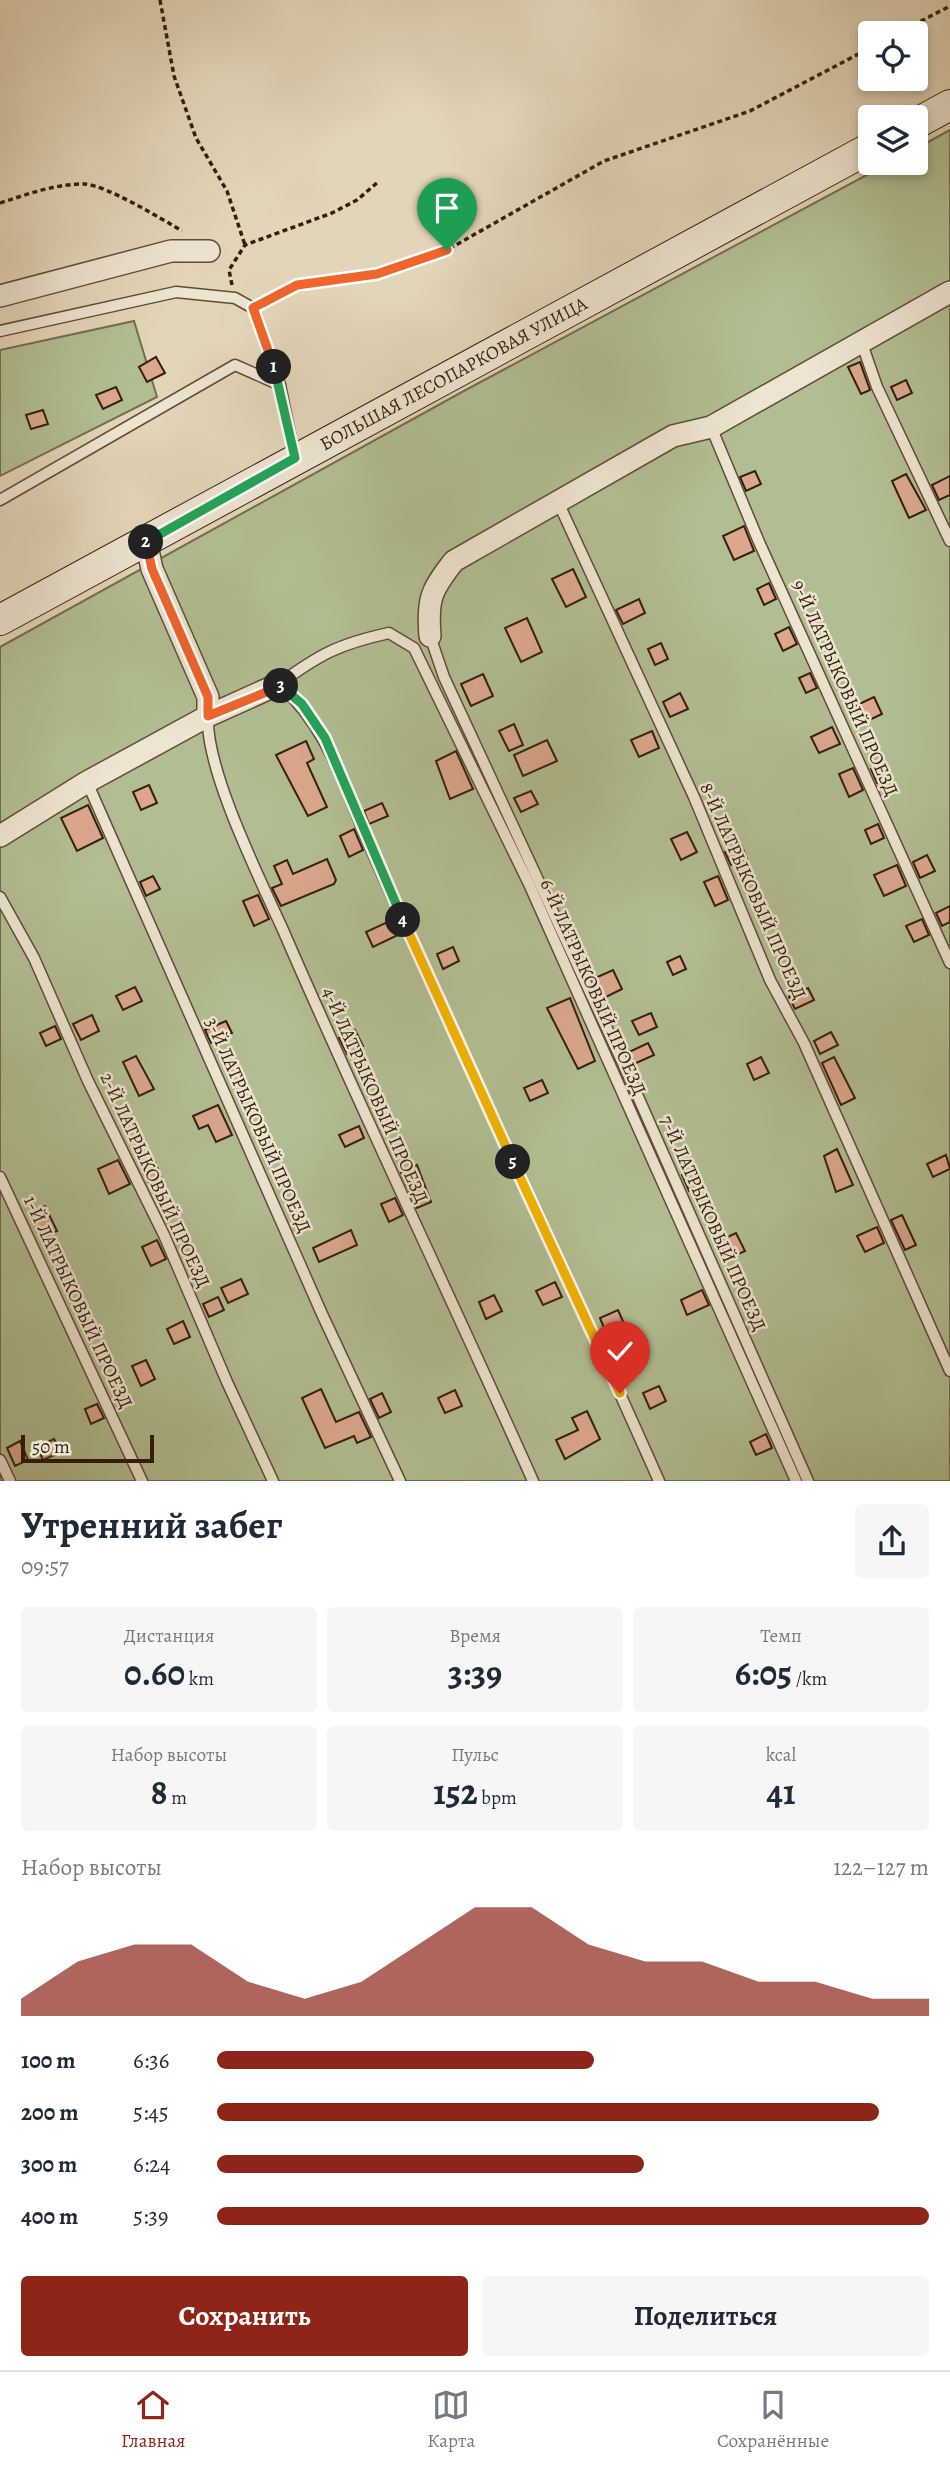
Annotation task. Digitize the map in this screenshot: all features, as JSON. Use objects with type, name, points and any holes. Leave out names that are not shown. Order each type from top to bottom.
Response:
[{"type":"main road","points":[[928,117],[950,105]]},
{"type":"main road","name":"БОЛЬШАЯ ЛЕСОПАРКОВАЯ УЛИЦА","points":[[0,620],[858,154]]},
{"type":"street","points":[[0,296],[171,251],[209,251]]},
{"type":"street","points":[[430,636],[428,609],[433,587],[454,561],[673,436],[710,427],[950,292]]},
{"type":"street","points":[[146,541],[152,569],[208,697],[208,716]]},
{"type":"street","points":[[0,836],[87,782],[208,716],[279,684]]},
{"type":"lane","points":[[0,331],[176,292],[235,298],[253,308],[280,385],[295,458]]},
{"type":"lane","points":[[861,341],[877,387],[950,541]]},
{"type":"lane","points":[[0,500],[235,365],[280,385]]},
{"type":"lane","name":"9-Й ЛАТРЫКОВЫЙ ПРОЕЗД","points":[[710,427],[759,542],[950,963]]},
{"type":"lane","name":"8-Й ЛАТРЫКОВЫЙ ПРОЕЗД","points":[[558,502],[694,797],[770,980],[804,1043],[950,1371]]},
{"type":"lane","name":"6-Й ЛАТРЫКОВЫЙ ПРОЕЗД","points":[[279,684],[306,664],[344,643],[388,633],[414,649],[529,884],[796,1481]]},
{"type":"lane","name":"7-Й ЛАТРЫКОВЫЙ ПРОЕЗД","points":[[430,636],[444,677],[617,1050],[808,1481]]},
{"type":"lane","points":[[279,684],[302,704],[325,738],[369,844],[503,1141],[582,1305],[659,1481]]},
{"type":"lane","name":"4-Й ЛАТРЫКОВЫЙ ПРОЕЗД","points":[[208,716],[207,732],[215,761],[246,845],[405,1207],[533,1481]]},
{"type":"lane","name":"3-Й ЛАТРЫКОВЫЙ ПРОЕЗД","points":[[87,782],[322,1314],[400,1481]]},
{"type":"lane","name":"2-Й ЛАТРЫКОВЫЙ ПРОЕЗД","points":[[0,897],[34,958],[88,1081],[164,1235],[273,1481]]},
{"type":"lane","name":"1-Й ЛАТРЫКОВЫЙ ПРОЕЗД","points":[[0,1177],[142,1481]]},
{"type":"lane","points":[[0,1460],[10,1481]]},
{"type":"path","points":[[160,0],[174,76],[196,138],[227,191],[244,245]]},
{"type":"path","points":[[921,21],[950,6]]},
{"type":"path","points":[[253,308],[297,285],[377,274],[447,250],[604,161],[750,111],[858,54]]},
{"type":"path","points":[[229,270],[244,245],[332,213],[357,200],[378,182]]},
{"type":"path","points":[[0,203],[48,188],[88,184],[147,210],[197,239],[229,270],[235,298]]},
{"type":"green space","points":[[950,130],[950,1481],[0,1481],[0,647],[462,392],[867,175],[928,175],[928,142]]},
{"type":"green space","points":[[134,321],[157,397],[0,476],[0,350]]},
{"type":"building","points":[[156,357],[165,373],[147,382],[139,367]]},
{"type":"building","points":[[860,362],[870,390],[861,394],[848,367]]},
{"type":"building","points":[[906,380],[912,393],[897,400],[891,387]]},
{"type":"building","points":[[116,387],[122,400],[103,409],[96,395]]},
{"type":"building","points":[[43,410],[48,424],[31,429],[26,415]]},
{"type":"building","points":[[755,471],[761,484],[746,491],[740,477]]},
{"type":"building","points":[[906,474],[926,510],[909,518],[892,481]]},
{"type":"building","points":[[950,476],[950,495],[939,500],[932,485]]},
{"type":"building","points":[[744,526],[754,551],[734,560],[723,536]]},
{"type":"building","points":[[573,569],[586,597],[566,607],[552,579]]},
{"type":"building","points":[[769,583],[776,599],[764,605],[757,589]]},
{"type":"building","points":[[639,599],[645,613],[623,624],[616,610]]},
{"type":"building","points":[[527,618],[542,652],[521,662],[505,628]]},
{"type":"building","points":[[789,627],[797,644],[783,651],[775,634]]},
{"type":"building","points":[[661,643],[668,659],[655,665],[648,649]]},
{"type":"building","points":[[810,673],[817,688],[806,693],[799,678]]},
{"type":"building","points":[[483,674],[493,696],[471,706],[461,684]]},
{"type":"building","points":[[680,693],[688,709],[670,717],[663,702]]},
{"type":"building","points":[[874,697],[882,714],[863,723],[855,706]]},
{"type":"building","points":[[514,724],[523,745],[509,751],[499,731]]},
{"type":"building","points":[[832,727],[840,744],[819,753],[811,737]]},
{"type":"building","points":[[652,731],[659,748],[639,757],[631,740]]},
{"type":"building","points":[[547,740],[557,761],[523,776],[514,755]]},
{"type":"building","points":[[306,741],[314,759],[307,763],[327,807],[308,816],[276,755]]},
{"type":"building","points":[[456,751],[473,789],[450,799],[436,761]]},
{"type":"building","points":[[881,765],[887,778],[877,783],[871,769]]},
{"type":"building","points":[[853,768],[863,790],[849,797],[839,774]]},
{"type":"building","points":[[149,785],[157,803],[141,810],[133,792]]},
{"type":"building","points":[[531,791],[538,804],[521,812],[514,798]]},
{"type":"building","points":[[382,803],[388,816],[369,824],[364,811]]},
{"type":"building","points":[[88,805],[103,838],[77,851],[61,818]]},
{"type":"building","points":[[878,824],[884,838],[871,844],[865,830]]},
{"type":"building","points":[[354,829],[363,850],[349,857],[340,836]]},
{"type":"building","points":[[687,832],[697,852],[681,860],[671,839]]},
{"type":"building","points":[[741,845],[747,858],[731,865],[725,852]]},
{"type":"building","points":[[927,855],[935,871],[920,878],[913,862]]},
{"type":"building","points":[[327,859],[336,880],[334,884],[281,906],[272,888],[282,884],[274,866],[287,860],[293,874]]},
{"type":"building","points":[[897,865],[906,886],[884,896],[874,875]]},
{"type":"building","points":[[153,876],[160,889],[146,896],[140,882]]},
{"type":"building","points":[[718,876],[728,900],[715,906],[704,882]]},
{"type":"building","points":[[258,895],[269,919],[254,926],[243,901]]},
{"type":"building","points":[[950,906],[950,922],[942,926],[936,913]]},
{"type":"building","points":[[394,919],[400,934],[373,947],[366,932]]},
{"type":"building","points":[[922,919],[929,935],[914,942],[906,926]]},
{"type":"building","points":[[453,947],[459,961],[443,969],[437,954]]},
{"type":"building","points":[[680,956],[686,969],[673,975],[667,962]]},
{"type":"building","points":[[613,970],[622,989],[602,999],[593,979]]},
{"type":"building","points":[[135,987],[142,1001],[123,1010],[116,996]]},
{"type":"building","points":[[808,988],[814,1000],[795,1009],[789,997]]},
{"type":"building","points":[[570,998],[595,1061],[578,1069],[547,1008]]},
{"type":"building","points":[[651,1013],[657,1027],[639,1035],[632,1021]]},
{"type":"building","points":[[92,1015],[99,1031],[81,1040],[73,1024]]},
{"type":"building","points":[[226,1021],[232,1033],[211,1043],[205,1030]]},
{"type":"building","points":[[55,1026],[61,1039],[46,1046],[40,1033]]},
{"type":"building","points":[[355,1030],[363,1046],[347,1054],[339,1038]]},
{"type":"building","points":[[831,1032],[838,1045],[820,1054],[814,1041]]},
{"type":"building","points":[[648,1043],[654,1055],[634,1064],[629,1052]]},
{"type":"building","points":[[136,1056],[154,1089],[139,1096],[123,1062]]},
{"type":"building","points":[[761,1057],[769,1073],[754,1080],[747,1064]]},
{"type":"building","points":[[834,1057],[855,1098],[841,1105],[822,1063]]},
{"type":"building","points":[[542,1080],[548,1093],[530,1101],[524,1088]]},
{"type":"building","points":[[218,1105],[232,1135],[216,1142],[208,1125],[199,1129],[193,1116]]},
{"type":"building","points":[[359,1126],[364,1138],[345,1147],[339,1135]]},
{"type":"building","points":[[837,1149],[853,1185],[836,1192],[824,1156]]},
{"type":"building","points":[[946,1155],[950,1169],[933,1177],[927,1164]]},
{"type":"building","points":[[118,1160],[130,1184],[109,1194],[98,1169]]},
{"type":"building","points":[[154,1160],[162,1179],[150,1185],[141,1166]]},
{"type":"building","points":[[417,1165],[431,1202],[417,1208],[401,1173]]},
{"type":"building","points":[[696,1169],[703,1184],[689,1191],[682,1175]]},
{"type":"building","points":[[395,1198],[403,1215],[389,1222],[381,1204]]},
{"type":"building","points":[[45,1206],[57,1231],[42,1238],[31,1213]]},
{"type":"building","points":[[902,1215],[916,1245],[905,1250],[891,1220]]},
{"type":"building","points":[[877,1227],[884,1243],[865,1252],[857,1236]]},
{"type":"building","points":[[351,1230],[357,1245],[319,1262],[313,1248]]},
{"type":"building","points":[[736,1233],[745,1251],[728,1259],[719,1241]]},
{"type":"building","points":[[157,1240],[166,1259],[151,1266],[142,1247]]},
{"type":"building","points":[[241,1279],[248,1294],[228,1303],[221,1288]]},
{"type":"building","points":[[555,1282],[562,1297],[543,1305],[536,1291]]},
{"type":"building","points":[[702,1290],[709,1305],[687,1315],[681,1300]]},
{"type":"building","points":[[494,1295],[502,1311],[486,1319],[479,1302]]},
{"type":"building","points":[[218,1297],[224,1310],[209,1317],[203,1304]]},
{"type":"building","points":[[618,1310],[625,1326],[607,1335],[600,1318]]},
{"type":"building","points":[[183,1321],[190,1337],[174,1344],[167,1329]]},
{"type":"building","points":[[146,1360],[155,1379],[141,1386],[132,1366]]},
{"type":"building","points":[[659,1386],[666,1401],[650,1409],[643,1393]]},
{"type":"building","points":[[321,1389],[336,1422],[359,1412],[371,1437],[357,1443],[354,1436],[325,1448],[302,1398]]},
{"type":"building","points":[[455,1390],[462,1406],[445,1413],[438,1398]]},
{"type":"building","points":[[382,1393],[391,1412],[379,1418],[370,1399]]},
{"type":"building","points":[[97,1404],[104,1418],[91,1424],[85,1409]]},
{"type":"building","points":[[587,1411],[600,1439],[565,1459],[556,1440],[578,1430],[572,1418]]},
{"type":"building","points":[[766,1434],[772,1448],[756,1455],[750,1442]]},
{"type":"building","points":[[54,1439],[61,1452],[43,1460],[37,1447]]},
{"type":"building","points":[[20,1441],[28,1460],[15,1466],[7,1448]]},
{"type":"route","points":[[447,250],[377,274],[297,285],[253,308],[280,385],[295,458],[146,541],[152,569],[208,697],[208,716],[279,684],[302,704],[325,738],[369,844],[620,1393]]}]
